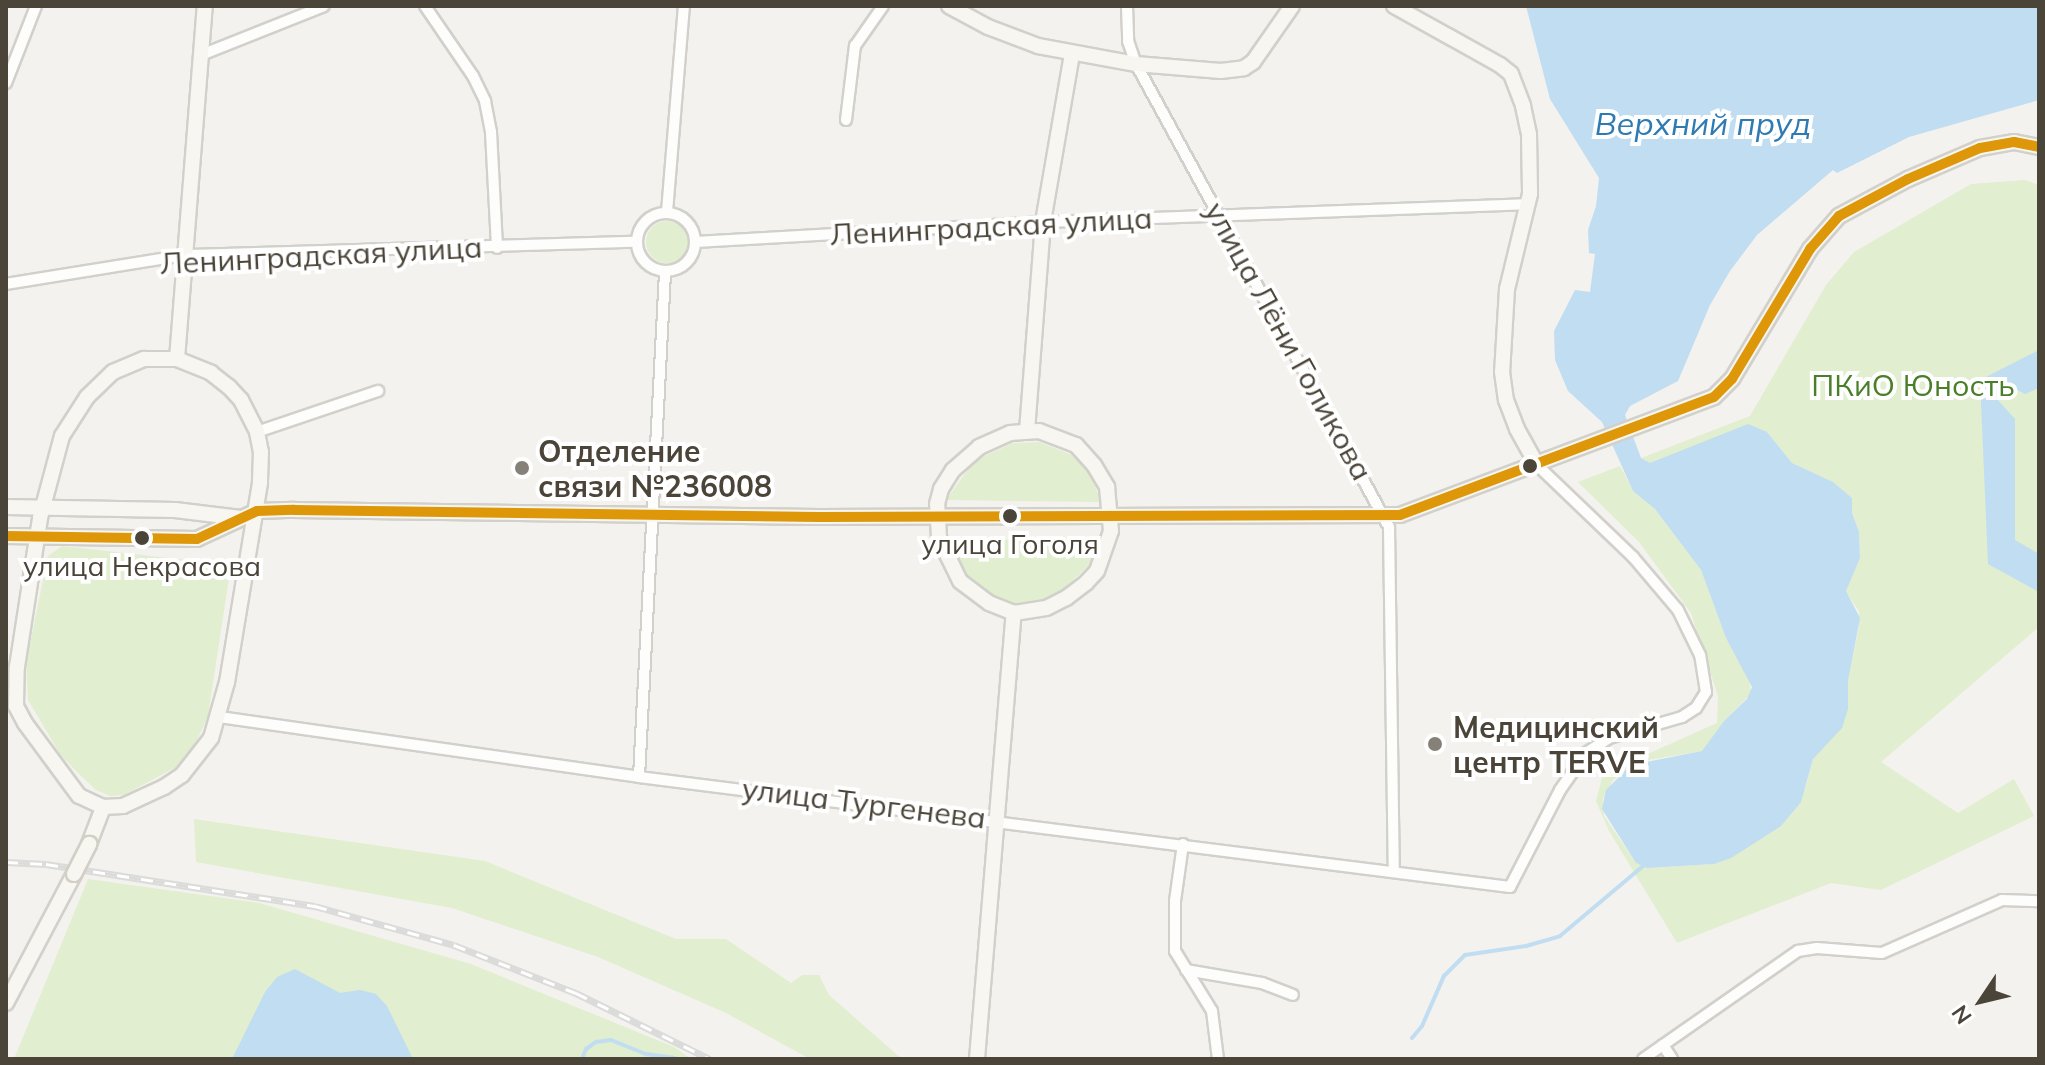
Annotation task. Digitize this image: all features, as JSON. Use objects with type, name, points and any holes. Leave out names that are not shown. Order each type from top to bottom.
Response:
[{"type":"street","points":[[6,83],[36,6]]},
{"type":"street","points":[[177,359],[205,6]]},
{"type":"street","points":[[201,55],[324,6]]},
{"type":"street","points":[[425,6],[473,76],[485,101],[491,132],[497,248]]},
{"type":"street","points":[[667,212],[684,6]]},
{"type":"street","points":[[846,120],[855,46],[883,6]]},
{"type":"street","points":[[949,6],[1018,39],[1072,54],[1136,64],[1221,71],[1244,68],[1253,62],[1292,6]]},
{"type":"street","points":[[1394,6],[1482,53],[1511,74],[1529,134],[1527,204],[1507,289],[1502,372],[1506,400],[1517,429],[1537,465]]},
{"type":"street","name":"улица Лёни Голикова","points":[[1127,12],[1128,41],[1136,64],[1386,517],[1391,547],[1394,872]]},
{"type":"street","points":[[1027,431],[1043,222],[1072,54]]},
{"type":"street","points":[[6,536],[197,539],[257,511],[1386,517],[1417,511],[1638,428],[1723,390],[1810,249],[1846,211],[1935,166],[1980,148],[2014,142],[2039,147]]},
{"type":"street","name":"Ленинградская улица","points":[[696,242],[1043,222],[1527,204]]},
{"type":"street","points":[[667,212],[687,221],[696,242],[683,267],[665,272],[650,267],[640,256],[637,242],[646,220],[667,212]]},
{"type":"street","name":"Ленинградская улица","points":[[6,284],[186,255],[637,242]]},
{"type":"street","points":[[639,777],[650,515],[665,272]]},
{"type":"street","points":[[144,359],[177,359],[211,373],[241,400],[257,432],[261,452],[257,511],[219,717],[199,756],[182,775],[123,806],[103,807],[79,796],[11,707],[43,508],[62,436],[87,397],[113,372],[144,359]]},
{"type":"street","points":[[257,432],[378,391]]},
{"type":"street","points":[[1027,431],[1055,435],[1085,454],[1107,487],[1111,516],[1107,546],[1097,571],[1086,583],[1046,608],[1014,613],[989,603],[960,581],[941,545],[937,517],[941,489],[962,460],[998,438],[1027,431]]},
{"type":"street","name":"улица Тургенева","points":[[219,717],[639,777],[996,819],[1510,887],[1570,772],[1586,753],[1609,738],[1682,717],[1696,708],[1706,692],[1700,655],[1678,610],[1633,557],[1537,465]]},
{"type":"street","points":[[6,507],[175,510],[241,518]]},
{"type":"street","points":[[977,1059],[1014,613]]},
{"type":"street","points":[[6,1003],[89,844],[103,807]]},
{"type":"street","points":[[1183,844],[1175,901],[1175,951],[1212,1011],[1218,1059]]},
{"type":"street","points":[[1643,1059],[1798,951],[1817,948],[1882,953],[2002,900],[2039,901]]},
{"type":"street","points":[[1186,970],[1262,983],[1293,995]]},
{"type":"street","points":[[1663,1045],[1672,1059]]},
{"type":"green space","name":"ПКиО Юность","points":[[2025,180],[2039,185],[2039,627],[1881,762],[1958,813],[2014,779],[2034,816],[1881,890],[1831,883],[1677,943],[1609,831],[1596,801],[1603,774],[1717,723],[1718,696],[1691,613],[1639,542],[1578,482],[1620,466],[1633,491],[1655,509],[1701,570],[1726,638],[1749,678],[1751,694],[1724,721],[1702,751],[1642,761],[1613,780],[1603,799],[1604,816],[1636,863],[1647,868],[1714,864],[1805,789],[1813,759],[1848,709],[1848,681],[1859,611],[1846,592],[1846,586],[1860,558],[1859,533],[1852,513],[1852,498],[1833,482],[1792,463],[1767,432],[1650,463],[1641,458],[1750,416],[1826,285],[1854,252],[1971,184]]},
{"type":"green space","points":[[667,221],[682,227],[688,242],[682,257],[667,263],[652,257],[646,242],[652,227]]},
{"type":"green space","points":[[1039,442],[1072,455],[1093,476],[1100,502],[946,500],[974,461],[1013,443]]},
{"type":"green space","points":[[946,539],[1099,541],[1095,559],[1062,591],[1037,603],[1012,606],[988,596],[959,572]]},
{"type":"green space","points":[[62,546],[231,565],[208,716],[194,747],[176,767],[124,795],[110,796],[96,790],[78,773],[60,754],[28,700],[26,663],[48,556]]},
{"type":"green space","points":[[194,819],[485,861],[676,939],[726,939],[791,983],[802,975],[819,975],[829,995],[902,1059],[810,1059],[726,1013],[598,957],[452,908],[196,862]]},
{"type":"green space","points":[[88,879],[259,903],[471,964],[674,1047],[691,1059],[14,1059]]},
{"type":"water","name":"Верхний пруд","points":[[1526,6],[2039,6],[2039,100],[1909,137],[1837,173],[1833,170],[1757,235],[1730,271],[1710,305],[1678,381],[1630,406],[1625,415],[1641,458],[1650,463],[1748,424],[1767,432],[1792,463],[1833,482],[1852,498],[1852,513],[1859,532],[1860,558],[1846,591],[1860,618],[1848,681],[1848,709],[1842,728],[1813,759],[1801,802],[1781,826],[1731,858],[1714,864],[1647,868],[1636,863],[1602,809],[1606,790],[1631,765],[1702,751],[1724,721],[1747,699],[1752,687],[1726,638],[1701,570],[1655,509],[1633,491],[1602,422],[1568,391],[1555,360],[1554,331],[1575,290],[1590,292],[1595,254],[1589,253],[1588,230],[1596,206],[1599,178],[1550,99]]},
{"type":"water","points":[[2039,350],[2039,388],[2025,394],[2008,385],[1997,399],[2015,419],[2015,540],[2039,554],[2039,592],[1988,564],[1980,380]]},
{"type":"water","points":[[295,969],[340,993],[360,990],[376,994],[387,1006],[413,1059],[232,1059],[265,992],[277,977]]},
{"type":"waterway","points":[[1412,1038],[1422,1026],[1444,976],[1465,955],[1526,946],[1560,936],[1643,866]]},
{"type":"waterway","points":[[582,1059],[586,1049],[596,1042],[611,1040],[646,1054],[675,1058]]},
{"type":"railway","points":[[6,862],[46,864],[315,906],[454,945],[576,993],[710,1059]]},
{"type":"transit line","points":[[6,536],[197,539],[257,511],[294,510],[819,517],[1400,515],[1714,397],[1732,379],[1810,249],[1839,216],[1908,179],[1980,148],[2014,142],[2039,147]]},
{"type":"place","name":"Отделение связи №236008","points":[[522,468]]},
{"type":"place","name":"улица Гоголя","points":[[1010,516]]},
{"type":"place","name":"улица Некрасова","points":[[142,538]]},
{"type":"place","name":"Медицинский центр TERVE","points":[[1435,744]]}]
